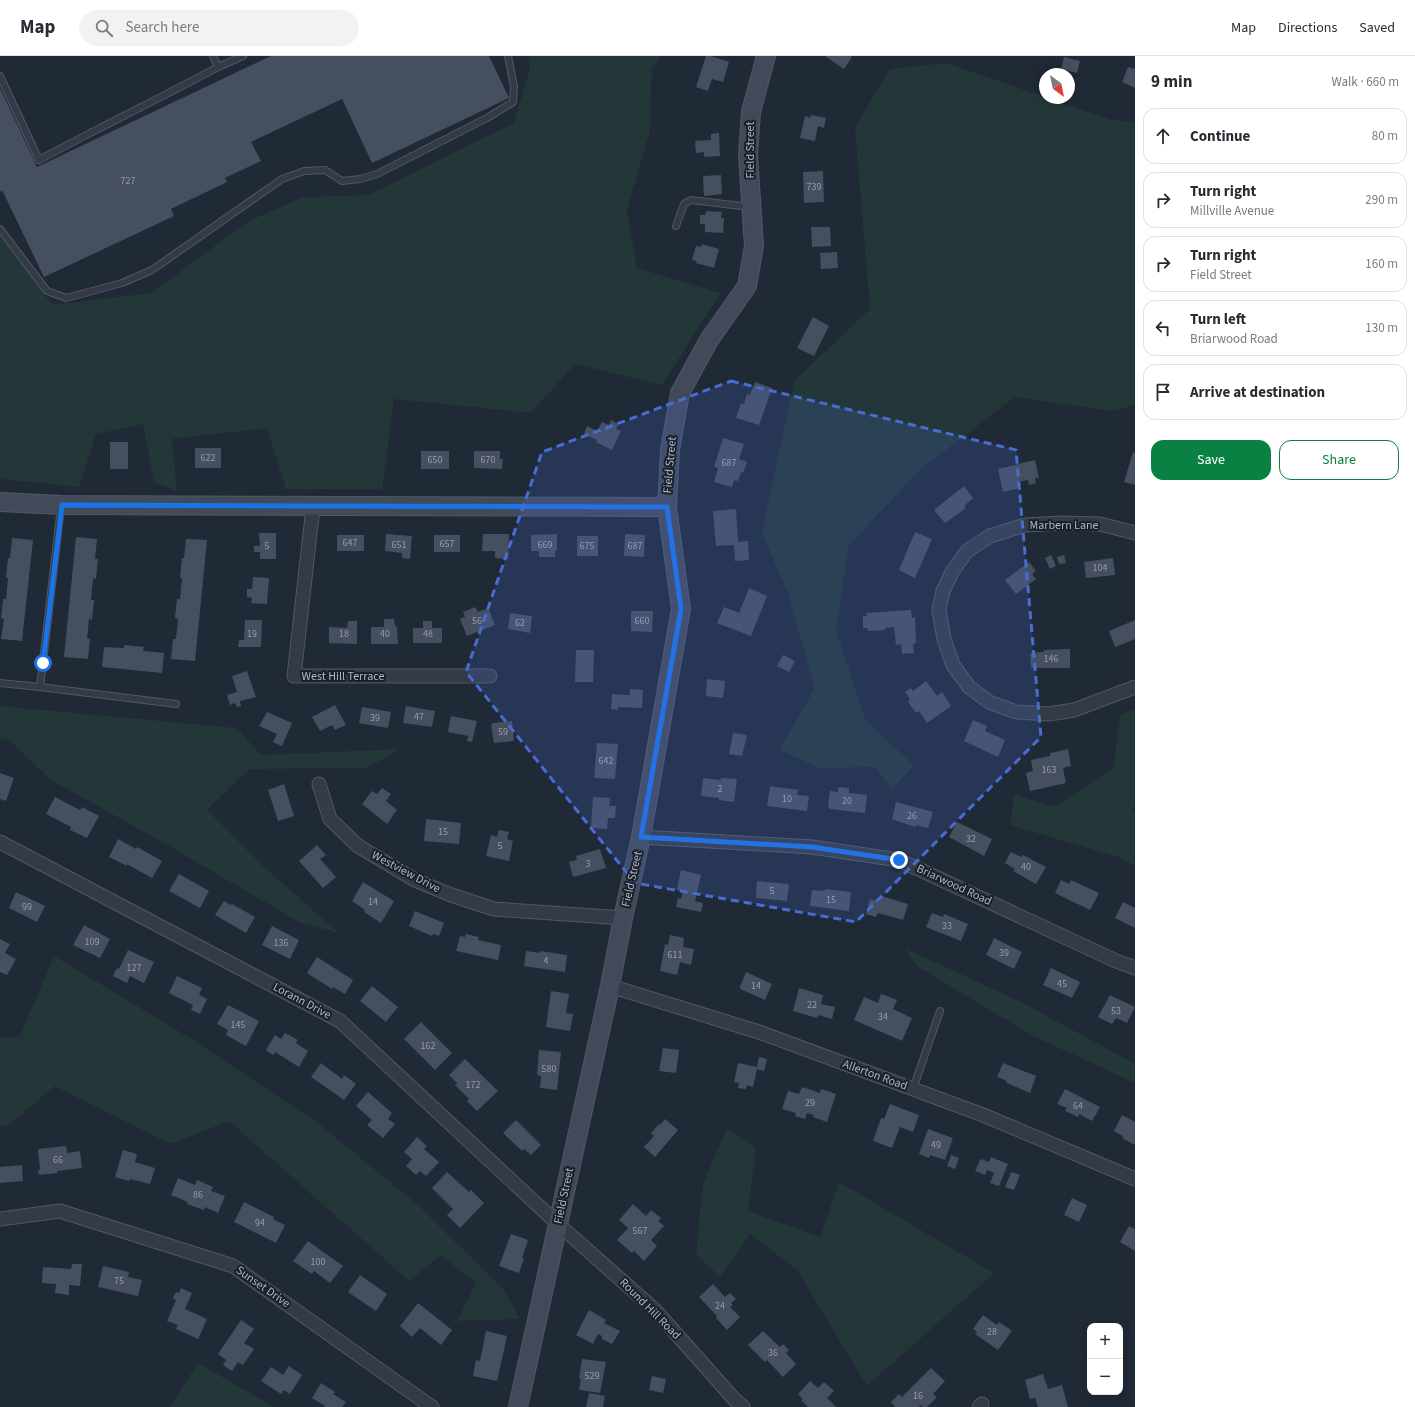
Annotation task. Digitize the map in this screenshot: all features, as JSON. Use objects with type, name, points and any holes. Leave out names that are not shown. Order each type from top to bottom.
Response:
[{"type":"street","name":"Field Street","points":[[518,1407],[641,837],[681,609],[667,507],[670,450],[680,393],[709,340],[747,286],[754,246],[748,156],[751,112],[766,56]]},
{"type":"street","points":[[0,502],[62,505],[313,507],[667,507]]},
{"type":"street","name":"West Hill Terrace","points":[[313,507],[294,676],[490,676]]},
{"type":"street","name":"Marbern Lane","points":[[1135,534],[1100,524],[1062,523],[1024,525],[990,536],[967,551],[952,572],[943,591],[938,610],[944,639],[953,665],[969,687],[989,702],[1016,712],[1049,714],[1074,710],[1135,687]]},
{"type":"street","name":"Westview Drive","points":[[319,784],[330,819],[358,846],[415,880],[451,895],[494,909],[623,918]]},
{"type":"street","name":"Briarwood Road","points":[[641,837],[812,847],[899,860],[1116,961],[1135,968]]},
{"type":"street","name":"Lorann Drive","points":[[0,842],[340,1021],[558,1224]]},
{"type":"street","name":"Allerton Road","points":[[610,986],[759,1032],[983,1115],[1135,1179]]},
{"type":"street","name":"Sunset Drive","points":[[0,1219],[60,1211],[233,1266],[432,1407]]},
{"type":"street","name":"Round Hill Road","points":[[558,1224],[655,1310],[737,1405]]},
{"type":"lane","points":[[213,56],[218,67]]},
{"type":"lane","points":[[0,76],[39,160],[177,90],[218,67],[243,56]]},
{"type":"lane","points":[[0,229],[47,291],[66,298],[122,283],[152,270],[282,179],[304,171],[325,170],[342,181],[360,179],[377,174],[487,118],[513,102],[514,87],[508,56]]},
{"type":"lane","points":[[676,226],[684,204],[691,200],[752,207]]},
{"type":"lane","points":[[40,687],[62,505]]},
{"type":"lane","points":[[0,683],[176,704]]},
{"type":"lane","points":[[913,1089],[940,1011]]},
{"type":"highlighted area","points":[[731,381],[1016,450],[1041,737],[856,922],[635,883],[466,672],[542,452]]},
{"type":"shaded area","points":[[528,56],[661,56],[652,68],[650,131],[627,210],[637,268],[720,293],[662,385],[575,364],[531,413],[394,399],[382,489],[286,489],[267,428],[172,439],[177,491],[154,482],[143,424],[96,434],[79,487],[0,479],[0,233],[52,305],[151,293],[249,221],[303,197],[368,195],[514,123],[530,68]]},
{"type":"shaded area","points":[[946,63],[1039,95],[1039,104],[1063,104],[1111,120],[1135,122],[1135,405],[1112,411],[1015,397],[921,469],[849,545],[836,629],[865,719],[914,766],[892,789],[875,767],[820,768],[779,750],[815,688],[788,594],[762,532],[794,381],[870,309],[855,127],[890,69]]},
{"type":"shaded area","points":[[0,706],[237,728],[261,755],[401,749],[366,768],[249,769],[207,810],[264,867],[339,933],[299,922],[164,843],[51,780],[9,740],[0,739]]},
{"type":"shaded area","points":[[1135,709],[1135,806],[1131,810],[1135,812],[1135,866],[1121,858],[1010,825],[1014,794],[1055,807],[1114,768],[1120,715]]},
{"type":"shaded area","points":[[905,948],[1025,1004],[1135,1064],[1135,1083],[1033,1036],[915,965]]},
{"type":"shaded area","points":[[54,956],[190,1038],[318,1123],[418,1205],[504,1290],[520,1319],[457,1321],[476,1283],[441,1255],[409,1281],[229,1121],[171,1144],[55,1086],[9,1125],[0,1127],[0,1038],[20,1036]]},
{"type":"shaded area","points":[[727,1128],[756,1148],[748,1211],[820,1237],[839,1182],[994,1273],[867,1386],[798,1271],[750,1234],[720,1277],[696,1254],[703,1184]]},
{"type":"shaded area","points":[[198,1363],[274,1407],[169,1407]]},
{"type":"building","points":[[271,56],[489,56],[509,98],[372,163],[342,99],[251,142],[261,161],[225,178],[227,182],[171,209],[174,216],[44,277],[2,190],[0,192],[0,88],[37,167]]},
{"type":"building","points":[[706,56],[711,56],[729,62],[723,82],[712,79],[708,91],[696,87]]},
{"type":"building","points":[[825,56],[850,56],[852,57],[844,69]]},
{"type":"building","points":[[1064,57],[1080,61],[1077,73],[1075,72],[1075,68],[1061,68]]},
{"type":"building","points":[[1128,67],[1135,69],[1135,88],[1122,82]]},
{"type":"building","points":[[811,115],[826,118],[824,128],[818,126],[815,141],[800,138],[805,116],[810,118]]},
{"type":"building","points":[[719,133],[720,156],[704,157],[704,152],[696,153],[695,141],[711,140],[711,134]]},
{"type":"building","points":[[823,171],[824,202],[804,203],[803,172]]},
{"type":"building","points":[[721,175],[722,194],[704,196],[703,176]]},
{"type":"building","points":[[706,211],[722,212],[721,218],[724,218],[723,233],[705,232],[705,224],[700,224],[700,215],[705,215]]},
{"type":"building","points":[[811,227],[830,227],[831,246],[812,247]]},
{"type":"building","points":[[702,244],[719,249],[714,268],[696,263],[697,261],[692,260],[696,246],[701,247]]},
{"type":"building","points":[[837,252],[838,268],[821,269],[820,253]]},
{"type":"building","points":[[813,317],[829,326],[814,356],[797,348]]},
{"type":"building","points":[[755,382],[772,388],[759,425],[736,418],[741,403],[744,404],[747,394],[750,395]]},
{"type":"building","points":[[611,420],[618,424],[616,429],[621,431],[612,450],[596,442],[597,440],[584,434],[587,426],[597,431],[602,422],[609,425]]},
{"type":"building","points":[[723,438],[744,444],[739,459],[747,462],[743,473],[741,472],[738,481],[734,480],[732,487],[714,482],[718,468],[714,467]]},
{"type":"building","points":[[110,442],[128,442],[128,469],[110,469]]},
{"type":"building","points":[[195,448],[221,448],[221,468],[195,468]]},
{"type":"building","points":[[421,451],[449,451],[449,469],[421,469]]},
{"type":"building","points":[[474,451],[500,451],[500,459],[503,459],[502,469],[474,468]]},
{"type":"building","points":[[1133,452],[1135,453],[1135,485],[1124,482]]},
{"type":"building","points":[[1035,460],[1039,478],[1035,478],[1036,483],[1029,485],[1028,480],[1018,482],[1019,488],[1003,492],[998,469]]},
{"type":"building","points":[[964,486],[973,498],[964,506],[966,508],[945,523],[934,510]]},
{"type":"building","points":[[736,509],[738,542],[748,541],[749,560],[735,561],[734,545],[716,546],[713,511]]},
{"type":"building","points":[[915,532],[932,539],[915,578],[899,570]]},
{"type":"building","points":[[259,533],[276,533],[276,559],[260,559],[260,552],[254,552],[254,546],[260,546]]},
{"type":"building","points":[[386,534],[412,536],[410,559],[402,558],[402,553],[385,551]]},
{"type":"building","points":[[483,534],[509,534],[508,559],[495,558],[495,551],[482,551]]},
{"type":"building","points":[[557,534],[557,550],[555,551],[555,557],[539,557],[539,551],[531,551],[531,535]]},
{"type":"building","points":[[625,534],[645,535],[644,557],[624,556]]},
{"type":"building","points":[[337,535],[364,535],[364,551],[337,551]]},
{"type":"building","points":[[434,535],[460,535],[460,552],[434,552]]},
{"type":"building","points":[[577,536],[598,536],[598,556],[577,556]]},
{"type":"building","points":[[76,537],[97,539],[95,559],[98,559],[96,579],[93,578],[91,600],[94,600],[92,620],[89,619],[87,638],[90,639],[88,659],[64,657]]},
{"type":"building","points":[[12,538],[33,540],[22,641],[1,639],[4,619],[1,618],[3,599],[6,599],[8,578],[6,578]]},
{"type":"building","points":[[186,539],[207,540],[195,661],[171,659],[173,639],[176,639],[178,619],[175,618],[177,599],[180,599],[182,558],[184,558]]},
{"type":"building","points":[[1051,555],[1056,566],[1050,569],[1045,558]]},
{"type":"building","points":[[1064,555],[1066,563],[1059,564],[1057,557]]},
{"type":"building","points":[[1113,558],[1115,575],[1086,578],[1084,562]]},
{"type":"building","points":[[1029,562],[1036,571],[1032,574],[1036,579],[1016,594],[1005,580]]},
{"type":"building","points":[[253,577],[269,578],[267,604],[251,603],[252,598],[247,597],[247,589],[252,589]]},
{"type":"building","points":[[749,588],[767,596],[751,636],[717,623],[724,607],[739,613]]},
{"type":"building","points":[[475,607],[478,612],[488,608],[495,625],[467,636],[460,619],[465,617],[463,612]]},
{"type":"building","points":[[911,610],[912,618],[915,618],[916,643],[913,644],[914,653],[902,654],[901,644],[896,645],[894,627],[885,628],[885,630],[868,631],[867,628],[863,628],[863,616],[867,616],[866,613]]},
{"type":"building","points":[[631,611],[653,611],[652,632],[631,631]]},
{"type":"building","points":[[510,613],[532,616],[530,633],[508,629]]},
{"type":"building","points":[[384,619],[394,619],[395,626],[397,627],[398,644],[371,644],[371,627],[384,627]]},
{"type":"building","points":[[245,620],[262,620],[261,647],[238,647],[239,640],[244,640]]},
{"type":"building","points":[[1135,620],[1135,639],[1115,647],[1109,631]]},
{"type":"building","points":[[348,621],[357,621],[357,644],[329,643],[329,627],[347,628]]},
{"type":"building","points":[[423,621],[432,621],[432,628],[442,628],[442,643],[413,643],[413,628],[423,628]]},
{"type":"building","points":[[124,645],[144,647],[143,651],[164,653],[162,673],[102,667],[104,647],[124,648]]},
{"type":"building","points":[[1070,649],[1070,668],[1031,667],[1030,653],[1044,652],[1044,650]]},
{"type":"building","points":[[576,650],[594,650],[593,682],[575,682]]},
{"type":"building","points":[[783,655],[795,661],[789,672],[777,666]]},
{"type":"building","points":[[247,671],[256,697],[240,701],[241,706],[237,707],[235,703],[230,705],[227,695],[237,692],[232,676]]},
{"type":"building","points":[[707,679],[725,681],[723,698],[706,696]]},
{"type":"building","points":[[926,681],[937,696],[942,692],[951,706],[927,723],[919,711],[916,713],[908,702],[910,699],[905,692],[911,688],[913,691]]},
{"type":"building","points":[[630,689],[643,690],[642,708],[618,707],[618,710],[611,709],[612,694],[630,695]]},
{"type":"building","points":[[335,705],[346,725],[335,730],[332,725],[320,731],[312,717]]},
{"type":"building","points":[[406,706],[435,711],[432,727],[403,723]]},
{"type":"building","points":[[362,707],[391,712],[388,728],[359,723]]},
{"type":"building","points":[[267,712],[292,723],[282,746],[273,742],[277,734],[259,726]]},
{"type":"building","points":[[451,716],[477,721],[472,742],[467,741],[468,736],[448,732]]},
{"type":"building","points":[[973,720],[987,726],[985,731],[1005,740],[998,757],[964,741]]},
{"type":"building","points":[[512,721],[514,741],[494,743],[491,725],[493,723]]},
{"type":"building","points":[[733,733],[747,735],[742,756],[729,754]]},
{"type":"building","points":[[597,743],[618,744],[615,779],[594,778]]},
{"type":"building","points":[[1068,749],[1071,766],[1063,768],[1066,783],[1030,791],[1026,773],[1033,771],[1031,760],[1050,756],[1050,753]]},
{"type":"building","points":[[0,773],[14,778],[6,801],[0,799]]},
{"type":"building","points":[[703,778],[721,780],[721,778],[737,779],[734,802],[719,800],[719,798],[701,796]]},
{"type":"building","points":[[284,784],[294,816],[278,821],[268,790]]},
{"type":"building","points":[[770,786],[798,790],[797,795],[809,796],[807,811],[767,806]]},
{"type":"building","points":[[838,787],[849,788],[849,793],[867,795],[865,813],[830,809],[828,807],[830,791],[838,792]]},
{"type":"building","points":[[382,788],[391,794],[386,801],[397,810],[387,824],[362,804],[372,791],[377,794]]},
{"type":"building","points":[[55,797],[80,810],[82,807],[99,816],[87,838],[70,830],[71,827],[46,814]]},
{"type":"building","points":[[593,797],[610,798],[609,806],[616,806],[615,818],[608,818],[607,829],[591,828]]},
{"type":"building","points":[[896,802],[933,812],[928,828],[916,825],[915,827],[892,819]]},
{"type":"building","points":[[426,819],[461,823],[459,844],[424,841]]},
{"type":"building","points":[[957,822],[992,839],[984,856],[949,837]]},
{"type":"building","points":[[499,830],[509,832],[507,839],[513,841],[509,861],[486,856],[491,835],[497,837]]},
{"type":"building","points":[[118,839],[136,849],[137,847],[162,861],[152,878],[127,864],[127,866],[109,857]]},
{"type":"building","points":[[317,845],[326,855],[320,859],[336,877],[323,888],[299,861]]},
{"type":"building","points":[[600,849],[606,868],[573,877],[569,862],[577,860],[576,856]]},
{"type":"building","points":[[1011,852],[1021,857],[1023,855],[1046,867],[1036,884],[1013,871],[1015,869],[1005,863]]},
{"type":"building","points":[[681,870],[701,875],[695,901],[703,903],[701,912],[676,907],[678,898],[681,899],[683,891],[677,890]]},
{"type":"building","points":[[179,874],[209,891],[200,908],[169,891]]},
{"type":"building","points":[[1061,880],[1069,884],[1071,880],[1099,893],[1090,910],[1055,893]]},
{"type":"building","points":[[757,881],[789,884],[787,901],[756,898]]},
{"type":"building","points":[[363,882],[394,901],[381,923],[364,912],[365,910],[352,901]]},
{"type":"building","points":[[825,889],[851,892],[849,911],[810,906],[812,890],[825,891]]},
{"type":"building","points":[[16,892],[45,906],[37,922],[9,908]]},
{"type":"building","points":[[881,896],[908,904],[903,920],[878,913],[876,917],[866,914],[870,899],[879,902]]},
{"type":"building","points":[[224,901],[255,917],[246,933],[215,915]]},
{"type":"building","points":[[1123,902],[1135,908],[1135,928],[1115,918]]},
{"type":"building","points":[[415,911],[444,923],[439,936],[433,934],[432,936],[409,926]]},
{"type":"building","points":[[932,913],[943,917],[944,914],[968,924],[961,941],[926,927]]},
{"type":"building","points":[[84,925],[110,939],[100,958],[73,945]]},
{"type":"building","points":[[272,926],[299,940],[290,959],[262,945]]},
{"type":"building","points":[[466,934],[479,937],[478,940],[501,945],[498,960],[456,951],[460,936],[465,937]]},
{"type":"building","points":[[670,935],[684,938],[683,947],[694,949],[691,965],[680,962],[677,975],[660,971],[665,944],[668,945]]},
{"type":"building","points":[[994,938],[1022,952],[1014,969],[986,955]]},
{"type":"building","points":[[0,939],[10,944],[5,953],[16,959],[7,975],[0,972]]},
{"type":"building","points":[[128,950],[154,962],[144,983],[130,976],[127,983],[113,976],[117,968],[119,969]]},
{"type":"building","points":[[526,951],[540,953],[540,951],[567,955],[565,972],[524,966]]},
{"type":"building","points":[[317,957],[353,980],[345,994],[333,987],[332,989],[307,973]]},
{"type":"building","points":[[1051,968],[1080,982],[1072,998],[1043,985]]},
{"type":"building","points":[[746,972],[772,984],[765,1000],[740,989]]},
{"type":"building","points":[[177,976],[202,988],[199,995],[207,999],[200,1014],[191,1010],[193,1005],[169,993]]},
{"type":"building","points":[[372,986],[398,1007],[386,1022],[360,1001]]},
{"type":"building","points":[[799,988],[823,995],[821,1004],[835,1007],[832,1019],[818,1015],[817,1018],[793,1011]]},
{"type":"building","points":[[551,991],[569,994],[566,1013],[573,1014],[570,1031],[546,1027]]},
{"type":"building","points":[[881,994],[897,1000],[893,1009],[912,1018],[902,1041],[854,1020],[864,997],[878,1003]]},
{"type":"building","points":[[1110,995],[1135,1007],[1127,1023],[1116,1018],[1112,1024],[1098,1017]]},
{"type":"building","points":[[228,1005],[259,1021],[246,1046],[226,1035],[228,1030],[217,1024]]},
{"type":"building","points":[[421,1022],[452,1053],[435,1070],[404,1039]]},
{"type":"building","points":[[285,1033],[298,1040],[296,1043],[308,1051],[299,1067],[275,1052],[273,1055],[266,1050],[275,1035],[281,1039]]},
{"type":"building","points":[[663,1048],[679,1050],[676,1073],[659,1071]]},
{"type":"building","points":[[539,1050],[561,1052],[557,1090],[540,1088],[541,1076],[537,1075]]},
{"type":"building","points":[[759,1057],[767,1059],[764,1071],[757,1069],[753,1087],[747,1085],[746,1089],[738,1088],[739,1083],[734,1082],[738,1063],[757,1067]]},
{"type":"building","points":[[465,1059],[498,1091],[477,1111],[467,1101],[469,1099],[455,1085],[457,1083],[449,1075]]},
{"type":"building","points":[[321,1063],[342,1079],[344,1075],[356,1084],[344,1100],[311,1077]]},
{"type":"building","points":[[1003,1063],[1036,1076],[1030,1093],[997,1077]]},
{"type":"building","points":[[802,1087],[820,1093],[821,1089],[836,1094],[827,1122],[807,1113],[805,1119],[795,1116],[796,1113],[782,1109],[788,1091],[799,1094]]},
{"type":"building","points":[[1065,1089],[1100,1107],[1092,1121],[1079,1114],[1078,1117],[1065,1111],[1067,1108],[1057,1104]]},
{"type":"building","points":[[368,1092],[392,1113],[388,1119],[395,1124],[383,1138],[367,1125],[372,1120],[356,1106]]},
{"type":"building","points":[[890,1104],[919,1115],[913,1132],[900,1127],[892,1148],[873,1141],[881,1118],[884,1119]]},
{"type":"building","points":[[1122,1115],[1135,1122],[1135,1145],[1122,1138],[1123,1136],[1114,1131]]},
{"type":"building","points":[[665,1119],[678,1130],[655,1157],[644,1147],[654,1136],[651,1133]]},
{"type":"building","points":[[516,1120],[541,1145],[531,1155],[524,1149],[522,1151],[503,1133]]},
{"type":"building","points":[[928,1129],[953,1138],[945,1160],[930,1155],[929,1158],[919,1154]]},
{"type":"building","points":[[417,1137],[427,1146],[424,1149],[439,1162],[426,1176],[420,1171],[416,1175],[406,1166],[412,1159],[404,1152]]},
{"type":"building","points":[[66,1146],[67,1153],[80,1151],[82,1168],[39,1175],[38,1149]]},
{"type":"building","points":[[123,1150],[137,1154],[135,1162],[155,1168],[150,1184],[115,1177]]},
{"type":"building","points":[[951,1155],[959,1158],[955,1169],[947,1166]]},
{"type":"building","points":[[991,1157],[1008,1164],[999,1186],[990,1183],[994,1173],[987,1170],[985,1175],[975,1171],[981,1159],[989,1162]]},
{"type":"building","points":[[22,1165],[23,1181],[0,1183],[0,1167]]},
{"type":"building","points":[[447,1172],[469,1192],[471,1190],[484,1203],[460,1228],[447,1215],[453,1209],[432,1188]]},
{"type":"building","points":[[1012,1172],[1020,1175],[1014,1190],[1005,1187]]},
{"type":"building","points":[[178,1178],[195,1185],[197,1180],[213,1187],[211,1191],[225,1196],[218,1213],[205,1207],[204,1210],[187,1204],[188,1202],[171,1195]]},
{"type":"building","points":[[1072,1198],[1087,1205],[1079,1222],[1064,1215]]},
{"type":"building","points":[[244,1202],[274,1217],[273,1219],[285,1225],[276,1243],[234,1222]]},
{"type":"building","points":[[633,1204],[646,1216],[651,1210],[661,1218],[658,1221],[664,1226],[651,1240],[657,1246],[644,1261],[634,1251],[632,1253],[617,1240],[628,1228],[619,1220]]},
{"type":"building","points":[[1129,1226],[1135,1229],[1135,1251],[1120,1242]]},
{"type":"building","points":[[511,1234],[528,1240],[519,1273],[499,1266]]},
{"type":"building","points":[[308,1241],[343,1266],[330,1283],[314,1271],[312,1274],[293,1261]]},
{"type":"building","points":[[72,1264],[82,1264],[80,1286],[69,1285],[69,1295],[55,1293],[56,1284],[42,1283],[43,1267],[71,1269]]},
{"type":"building","points":[[103,1266],[129,1272],[128,1277],[142,1280],[138,1296],[98,1287]]},
{"type":"building","points":[[360,1275],[387,1294],[376,1311],[348,1292]]},
{"type":"building","points":[[713,1284],[725,1297],[730,1293],[736,1299],[731,1303],[733,1305],[730,1307],[740,1317],[727,1330],[716,1318],[717,1316],[699,1297]]},
{"type":"building","points":[[181,1288],[192,1293],[185,1309],[207,1319],[198,1339],[176,1329],[178,1325],[167,1321],[176,1300],[173,1298],[176,1292],[179,1293]]},
{"type":"building","points":[[418,1303],[452,1330],[441,1345],[420,1328],[412,1337],[400,1326]]},
{"type":"building","points":[[589,1310],[606,1320],[604,1323],[620,1331],[612,1344],[602,1339],[602,1336],[598,1334],[593,1344],[576,1335]]},
{"type":"building","points":[[983,1315],[997,1325],[999,1322],[1011,1330],[998,1350],[975,1334],[977,1332],[973,1329]]},
{"type":"building","points":[[241,1320],[254,1329],[244,1343],[254,1349],[243,1365],[238,1362],[232,1371],[223,1365],[226,1360],[218,1354]]},
{"type":"building","points":[[486,1331],[507,1336],[497,1381],[473,1376],[476,1360],[480,1361]]},
{"type":"building","points":[[763,1331],[780,1347],[783,1344],[789,1350],[786,1353],[796,1364],[783,1377],[767,1360],[765,1362],[748,1345]]},
{"type":"building","points":[[582,1359],[606,1362],[600,1393],[579,1390]]},
{"type":"building","points":[[289,1366],[302,1375],[290,1394],[284,1390],[281,1394],[261,1381],[271,1367],[283,1375]]},
{"type":"building","points":[[931,1368],[945,1381],[933,1394],[937,1397],[927,1407],[923,1407],[921,1405],[919,1407],[895,1407],[891,1402],[899,1394],[902,1397]]},
{"type":"building","points":[[1043,1374],[1048,1389],[1062,1385],[1068,1407],[1038,1407],[1035,1398],[1030,1399],[1025,1380]]},
{"type":"building","points":[[652,1376],[666,1379],[663,1393],[649,1390]]},
{"type":"building","points":[[810,1381],[818,1388],[824,1382],[834,1391],[827,1398],[836,1407],[808,1407],[801,1400],[803,1399],[798,1394]]},
{"type":"building","points":[[321,1383],[335,1392],[333,1394],[346,1402],[342,1407],[324,1407],[325,1406],[312,1398]]},
{"type":"building","points":[[589,1393],[605,1396],[603,1407],[586,1407]]},
{"type":"route","points":[[43,663],[62,505],[667,507],[681,609],[641,837],[812,847],[899,860]]}]
